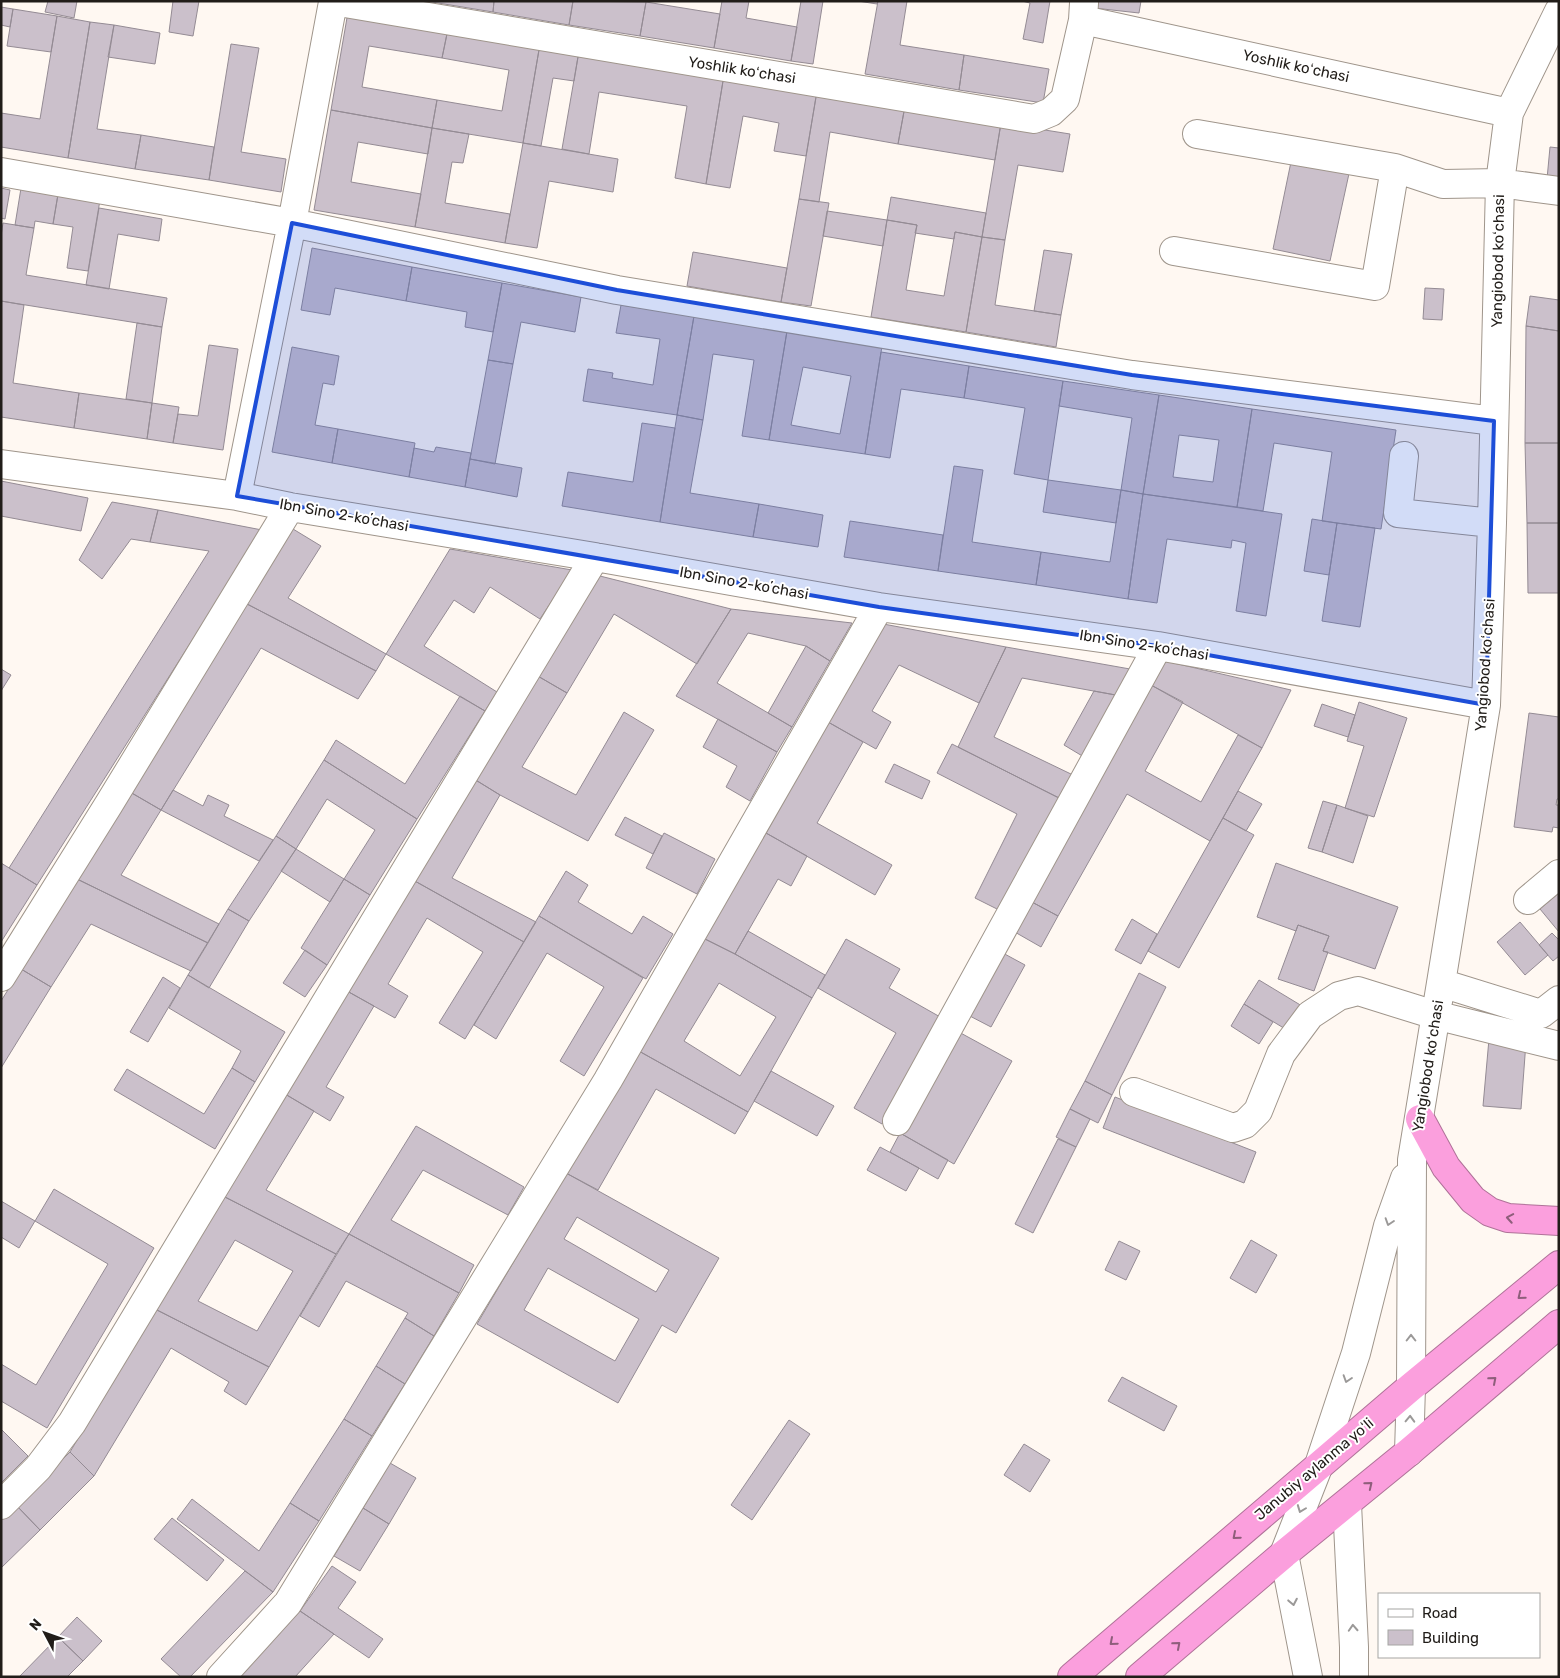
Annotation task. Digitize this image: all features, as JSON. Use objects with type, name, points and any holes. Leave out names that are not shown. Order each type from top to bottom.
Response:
[{"type":"highway","points":[[1420,1119],[1446,1168],[1473,1200],[1490,1212],[1508,1218],[1559,1221]]},
{"type":"highway","name":"Janubiy aylanma yoʻli","points":[[1072,1677],[1411,1387],[1559,1265]]},
{"type":"highway","points":[[1140,1677],[1559,1324]]},
{"type":"street","name":"Yoshlik koʻchasi","points":[[333,2],[1034,119],[1051,112],[1065,99],[1083,10],[1509,113]]},
{"type":"street","points":[[237,496],[292,223],[333,2]]},
{"type":"street","name":"Yangiobod koʻchasi","points":[[1409,1452],[1412,1160],[1486,705],[1500,183],[1509,113],[1559,10]]},
{"type":"street","points":[[1197,134],[1395,168],[1443,184],[1500,183],[1559,191]]},
{"type":"street","points":[[1174,252],[1375,286],[1395,168]]},
{"type":"street","points":[[1,172],[292,223],[617,290],[1132,375],[1494,421]]},
{"type":"street","points":[[1404,456],[1398,513],[1492,523]]},
{"type":"street","name":"Ibn Sino 2-koʼchasi","points":[[1,464],[237,496],[290,507],[595,557],[878,607],[1158,646],[1486,705]]},
{"type":"street","points":[[1,977],[290,507]]},
{"type":"street","points":[[1,1505],[38,1468],[72,1423],[595,557]]},
{"type":"street","points":[[221,1677],[294,1594],[608,1080],[878,607]]},
{"type":"street","points":[[897,1121],[1158,646]]},
{"type":"street","points":[[1528,900],[1559,874]]},
{"type":"street","points":[[1441,982],[1541,1014],[1559,1000]]},
{"type":"street","points":[[1134,1092],[1233,1128],[1245,1124],[1258,1111],[1281,1054],[1310,1015],[1339,996],[1358,991],[1435,1015],[1559,1046]]},
{"type":"street","points":[[1308,1677],[1284,1554],[1319,1465],[1356,1353],[1388,1226],[1412,1160]]},
{"type":"street","points":[[1347,1504],[1354,1677]]},
{"type":"highlighted area","points":[[292,223],[617,290],[1132,375],[1494,421],[1486,705],[1158,646],[879,607],[237,496]]},
{"type":"building","points":[[48,1],[77,1],[74,18],[45,12]]},
{"type":"building","points":[[173,1],[199,1],[193,36],[169,32]]},
{"type":"building","points":[[426,1],[494,1],[493,12]]},
{"type":"building","points":[[494,1],[573,1],[569,25],[493,12]]},
{"type":"building","points":[[573,1],[646,2],[640,36],[569,25]]},
{"type":"building","points":[[722,1],[749,1],[746,18],[797,27],[791,61],[714,48]]},
{"type":"building","points":[[801,1],[823,1],[813,64],[791,61]]},
{"type":"building","points":[[858,1],[878,1],[877,4]]},
{"type":"building","points":[[878,1],[907,1],[900,45],[964,55],[959,90],[865,74]]},
{"type":"building","points":[[1022,1],[1050,1],[1043,43],[1023,39],[1030,3]]},
{"type":"building","points":[[1095,1],[1141,1],[1139,13],[1094,8]]},
{"type":"building","points":[[646,2],[720,14],[714,48],[640,36]]},
{"type":"building","points":[[1,7],[13,9],[10,27],[1,25]]},
{"type":"building","points":[[13,9],[57,16],[51,52],[7,46]]},
{"type":"building","points":[[348,12],[448,29],[442,58],[369,46],[362,87],[437,100],[432,128],[331,110]]},
{"type":"building","points":[[57,16],[90,22],[68,158],[1,147],[1,113],[40,119]]},
{"type":"building","points":[[90,22],[114,25],[97,129],[141,135],[135,169],[68,158]]},
{"type":"building","points":[[114,25],[160,33],[155,64],[108,57]]},
{"type":"building","points":[[448,29],[540,44],[523,143],[432,128],[437,100],[502,111],[509,70],[442,58]]},
{"type":"building","points":[[231,44],[259,48],[241,152],[286,159],[281,192],[209,180]]},
{"type":"building","points":[[540,44],[579,51],[574,81],[553,78],[541,146],[523,143]]},
{"type":"building","points":[[579,51],[724,75],[706,184],[675,178],[687,106],[599,92],[589,154],[562,149]]},
{"type":"building","points":[[964,55],[1049,69],[1043,103],[959,90]]},
{"type":"building","points":[[724,75],[817,91],[806,156],[774,151],[779,123],[743,116],[730,188],[706,184]]},
{"type":"building","points":[[817,91],[905,106],[898,144],[830,132],[819,202],[799,199]]},
{"type":"building","points":[[905,106],[1001,123],[995,160],[898,144]]},
{"type":"building","points":[[331,110],[432,128],[428,154],[358,142],[351,182],[421,194],[415,227],[314,210]]},
{"type":"building","points":[[1001,123],[1070,134],[1063,172],[1018,165],[1005,240],[982,237]]},
{"type":"building","points":[[432,128],[469,134],[463,163],[452,162],[445,203],[510,214],[505,243],[415,227]]},
{"type":"building","points":[[141,135],[214,147],[209,180],[135,169]]},
{"type":"building","points":[[523,143],[618,159],[613,192],[549,181],[537,248],[505,243]]},
{"type":"building","points":[[1550,147],[1559,148],[1559,180],[1547,179]]},
{"type":"building","points":[[1292,157],[1350,169],[1330,261],[1273,249]]},
{"type":"building","points":[[22,182],[59,189],[53,224],[35,221],[34,228],[15,225]]},
{"type":"building","points":[[1,188],[10,190],[5,219],[1,218]]},
{"type":"building","points":[[58,194],[100,200],[88,271],[67,268],[73,227],[53,224]]},
{"type":"building","points":[[891,197],[986,213],[982,237],[955,232],[954,239],[915,233],[917,225],[887,220]]},
{"type":"building","points":[[799,199],[829,203],[811,306],[781,302]]},
{"type":"building","points":[[99,208],[162,219],[159,241],[118,234],[109,289],[86,285]]},
{"type":"building","points":[[827,211],[887,220],[883,246],[823,236]]},
{"type":"building","points":[[887,220],[917,225],[906,290],[944,296],[955,232],[982,237],[966,332],[871,317]]},
{"type":"building","points":[[3,223],[34,228],[26,275],[167,298],[162,327],[1,301],[1,236]]},
{"type":"building","points":[[982,237],[1005,240],[995,305],[1061,315],[1056,347],[966,332]]},
{"type":"building","points":[[312,248],[412,267],[406,301],[335,288],[330,315],[301,310]]},
{"type":"building","points":[[1044,250],[1072,254],[1061,315],[1034,311]]},
{"type":"building","points":[[693,252],[787,268],[781,302],[687,286]]},
{"type":"building","points":[[412,267],[502,283],[493,332],[465,327],[467,312],[406,301]]},
{"type":"building","points":[[502,283],[581,297],[575,332],[521,322],[513,364],[488,360]]},
{"type":"building","points":[[1425,288],[1444,289],[1442,320],[1423,319]]},
{"type":"building","points":[[1530,296],[1559,300],[1559,331],[1526,326]]},
{"type":"building","points":[[1,301],[24,305],[13,383],[79,393],[74,428],[1,417]]},
{"type":"building","points":[[621,305],[694,316],[677,415],[583,401],[588,369],[613,373],[612,378],[653,385],[660,339],[616,333]]},
{"type":"building","points":[[694,316],[787,331],[769,440],[742,436],[754,360],[713,354],[703,420],[677,415]]},
{"type":"building","points":[[137,323],[162,327],[152,403],[126,399]]},
{"type":"building","points":[[1526,326],[1559,331],[1559,443],[1525,443]]},
{"type":"building","points":[[787,331],[882,346],[865,454],[769,440]],"holes":[[[803,367],[851,376],[840,434],[791,425]]]},
{"type":"building","points":[[209,345],[238,349],[223,450],[173,443],[178,414],[198,416]]},
{"type":"building","points":[[292,347],[339,356],[334,385],[323,383],[315,425],[338,429],[332,463],[272,452]]},
{"type":"building","points":[[881,352],[969,366],[964,398],[901,389],[890,458],[865,454]]},
{"type":"building","points":[[488,360],[513,364],[495,464],[470,459]]},
{"type":"building","points":[[969,366],[1063,381],[1048,480],[1014,474],[1025,408],[964,398]]},
{"type":"building","points":[[1063,381],[1159,395],[1143,494],[1121,490],[1132,418],[1059,406]]},
{"type":"building","points":[[79,393],[152,403],[147,439],[74,428]]},
{"type":"building","points":[[1159,395],[1252,409],[1237,507],[1143,494]],"holes":[[[1179,435],[1219,440],[1213,482],[1173,477]]]},
{"type":"building","points":[[152,403],[179,407],[173,443],[147,439]]},
{"type":"building","points":[[1252,409],[1396,430],[1381,529],[1322,521],[1332,452],[1274,443],[1263,511],[1237,507]]},
{"type":"building","points":[[677,415],[703,420],[690,493],[759,504],[753,537],[660,522]]},
{"type":"building","points":[[642,423],[675,428],[660,522],[562,506],[568,472],[633,482]]},
{"type":"building","points":[[338,429],[415,443],[409,477],[332,463]]},
{"type":"building","points":[[1525,443],[1559,443],[1559,523],[1527,523]]},
{"type":"building","points":[[436,447],[471,453],[465,487],[409,477],[414,448],[434,452]]},
{"type":"building","points":[[470,459],[522,468],[517,497],[465,487]]},
{"type":"building","points":[[954,466],[983,470],[972,542],[1041,552],[1036,585],[938,571]]},
{"type":"building","points":[[1048,480],[1121,490],[1116,523],[1043,512]]},
{"type":"building","points":[[1,481],[88,498],[81,531],[1,516]]},
{"type":"building","points":[[1121,490],[1143,494],[1128,599],[1036,585],[1041,552],[1110,562]]},
{"type":"building","points":[[1143,494],[1282,514],[1266,616],[1236,611],[1246,543],[1232,540],[1231,548],[1167,539],[1157,603],[1128,599]]},
{"type":"building","points":[[112,502],[158,510],[150,542],[131,539],[102,579],[79,560]]},
{"type":"building","points":[[759,504],[823,515],[818,547],[753,537]]},
{"type":"building","points":[[158,510],[262,530],[37,885],[9,868],[209,551],[150,542]]},
{"type":"building","points":[[1312,519],[1337,523],[1329,575],[1304,571]]},
{"type":"building","points":[[850,521],[943,535],[938,571],[844,557]]},
{"type":"building","points":[[1337,523],[1375,528],[1360,627],[1322,621]]},
{"type":"building","points":[[1527,523],[1559,523],[1559,593],[1528,593]]},
{"type":"building","points":[[293,529],[321,546],[288,598],[386,654],[376,671],[247,604]]},
{"type":"building","points":[[450,549],[572,570],[540,619],[490,587],[474,613],[454,600],[424,646],[497,692],[485,711],[386,654]]},
{"type":"building","points":[[596,575],[731,609],[697,664],[614,614],[567,693],[536,675]]},
{"type":"building","points":[[247,604],[376,671],[358,699],[261,648],[161,810],[130,792]]},
{"type":"building","points":[[731,609],[852,623],[830,661],[806,646],[748,633],[717,683],[792,727],[777,752],[676,696]]},
{"type":"building","points":[[878,623],[1006,647],[979,703],[899,665],[872,711],[891,722],[876,749],[828,722]]},
{"type":"building","points":[[806,646],[830,661],[792,727],[768,713]]},
{"type":"building","points":[[1006,647],[1130,669],[1121,696],[1022,678],[994,737],[1073,775],[1061,799],[958,747]]},
{"type":"building","points":[[1165,661],[1291,690],[1262,748],[1151,685]]},
{"type":"building","points":[[1,669],[11,675],[1,691]]},
{"type":"building","points":[[536,675],[567,693],[522,767],[576,795],[624,712],[654,730],[588,841],[500,795],[474,779]]},
{"type":"building","points":[[1151,685],[1183,702],[1145,771],[1201,802],[1238,735],[1262,748],[1210,841],[1127,794],[1058,916],[1030,901]]},
{"type":"building","points":[[1094,691],[1121,696],[1084,757],[1064,745]]},
{"type":"building","points":[[460,696],[485,711],[417,819],[324,760],[336,740],[405,784]]},
{"type":"building","points":[[1359,702],[1407,718],[1374,817],[1345,808],[1364,746],[1347,741]]},
{"type":"building","points":[[1322,704],[1355,715],[1348,737],[1314,726]]},
{"type":"building","points":[[1529,713],[1559,717],[1559,799],[1557,799],[1556,805],[1559,805],[1559,828],[1553,827],[1552,832],[1514,827]]},
{"type":"building","points":[[718,719],[777,752],[750,801],[726,787],[737,766],[703,747]]},
{"type":"building","points":[[828,722],[863,742],[817,823],[892,865],[875,895],[766,833]]},
{"type":"building","points":[[952,744],[1061,799],[1003,912],[975,898],[1017,814],[937,773]]},
{"type":"building","points":[[324,760],[417,819],[370,895],[344,879],[375,830],[327,799],[296,849],[276,836]]},
{"type":"building","points":[[894,764],[930,781],[922,799],[885,782]]},
{"type":"building","points":[[474,779],[500,795],[452,878],[536,922],[524,942],[413,880]]},
{"type":"building","points":[[173,790],[203,806],[208,795],[229,805],[224,816],[273,840],[259,861],[161,810]]},
{"type":"building","points":[[1238,791],[1262,804],[1246,831],[1223,818]]},
{"type":"building","points":[[130,792],[161,810],[121,875],[219,924],[208,943],[77,879]]},
{"type":"building","points":[[1323,801],[1337,805],[1322,852],[1308,848]]},
{"type":"building","points":[[1337,805],[1368,816],[1353,863],[1322,852]]},
{"type":"building","points":[[625,817],[662,836],[653,854],[615,835]]},
{"type":"building","points":[[1223,818],[1254,835],[1179,968],[1148,951]]},
{"type":"building","points":[[664,833],[715,859],[697,894],[646,868]]},
{"type":"building","points":[[766,833],[807,856],[791,886],[778,879],[735,954],[703,938]]},
{"type":"building","points":[[276,836],[296,849],[249,921],[228,909]]},
{"type":"building","points":[[296,849],[344,879],[330,902],[281,871]]},
{"type":"building","points":[[1,863],[37,885],[1,942]]},
{"type":"building","points":[[1276,863],[1398,907],[1375,969],[1323,951],[1329,936],[1298,925],[1296,931],[1257,917]]},
{"type":"building","points":[[566,871],[588,885],[578,902],[632,934],[643,916],[673,934],[646,979],[539,916]]},
{"type":"building","points":[[77,879],[208,943],[191,971],[91,924],[51,987],[21,969]]},
{"type":"building","points":[[344,879],[370,895],[327,965],[301,948]]},
{"type":"building","points":[[413,880],[524,942],[465,1039],[439,1023],[483,952],[427,918],[388,984],[408,996],[395,1018],[347,991]]},
{"type":"building","points":[[1559,893],[1559,932],[1540,909]]},
{"type":"building","points":[[1030,901],[1058,916],[1041,947],[1013,931]]},
{"type":"building","points":[[228,909],[249,921],[209,988],[188,975]]},
{"type":"building","points":[[539,916],[643,978],[584,1076],[560,1061],[604,987],[547,953],[496,1039],[474,1025]]},
{"type":"building","points":[[1132,919],[1157,934],[1141,964],[1115,950]]},
{"type":"building","points":[[1520,922],[1548,955],[1525,975],[1497,942]]},
{"type":"building","points":[[1298,925],[1329,936],[1323,951],[1328,952],[1314,991],[1278,979]]},
{"type":"building","points":[[748,931],[825,975],[812,998],[735,954]]},
{"type":"building","points":[[1552,933],[1559,940],[1559,956],[1553,961],[1539,945]]},
{"type":"building","points":[[703,938],[812,998],[748,1112],[637,1050]],"holes":[[[719,983],[776,1017],[740,1076],[684,1041]]]},
{"type":"building","points":[[846,939],[900,969],[889,988],[942,1018],[882,1124],[854,1108],[896,1033],[818,988]]},
{"type":"building","points":[[305,950],[327,965],[305,997],[283,983]]},
{"type":"building","points":[[1001,952],[1025,965],[991,1027],[966,1014]]},
{"type":"building","points":[[21,969],[51,987],[1,1068],[1,1001]]},
{"type":"building","points":[[1139,973],[1166,987],[1112,1095],[1085,1081]]},
{"type":"building","points":[[188,975],[285,1032],[255,1082],[232,1068],[241,1051],[169,1008]]},
{"type":"building","points":[[163,977],[180,988],[148,1042],[130,1032]]},
{"type":"building","points":[[1259,980],[1302,1006],[1287,1030],[1244,1004]]},
{"type":"building","points":[[347,991],[374,1006],[326,1087],[344,1097],[330,1121],[285,1094]]},
{"type":"building","points":[[1244,1004],[1273,1022],[1259,1044],[1231,1026]]},
{"type":"building","points":[[957,1031],[1012,1061],[954,1164],[900,1133]]},
{"type":"building","points":[[1489,1039],[1526,1042],[1521,1109],[1483,1106]]},
{"type":"building","points":[[637,1050],[748,1112],[735,1134],[656,1089],[598,1190],[566,1173]]},
{"type":"building","points":[[232,1068],[255,1082],[215,1149],[114,1090],[127,1069],[204,1114]]},
{"type":"building","points":[[771,1071],[834,1106],[817,1136],[754,1101]]},
{"type":"building","points":[[1085,1081],[1112,1095],[1098,1123],[1070,1109]]},
{"type":"building","points":[[285,1094],[314,1111],[266,1190],[349,1234],[336,1254],[223,1196]]},
{"type":"building","points":[[1115,1097],[1256,1152],[1244,1183],[1103,1128]]},
{"type":"building","points":[[1070,1109],[1090,1119],[1076,1147],[1056,1137]]},
{"type":"building","points":[[416,1126],[524,1187],[508,1215],[423,1170],[391,1220],[474,1265],[459,1293],[349,1234]]},
{"type":"building","points":[[900,1133],[948,1160],[938,1179],[890,1152]]},
{"type":"building","points":[[1058,1139],[1076,1147],[1033,1233],[1015,1224]]},
{"type":"building","points":[[880,1147],[919,1168],[906,1191],[867,1170]]},
{"type":"building","points":[[566,1173],[719,1258],[676,1333],[662,1325],[618,1403],[477,1324]],"holes":[[[577,1217],[669,1270],[656,1292],[564,1239]],[[548,1268],[639,1319],[615,1361],[524,1310]]]},
{"type":"building","points":[[54,1189],[154,1248],[47,1428],[1,1401],[1,1364],[36,1385],[108,1264],[35,1221]]},
{"type":"building","points":[[223,1196],[336,1254],[269,1367],[155,1309]],"holes":[[[235,1240],[293,1271],[257,1331],[198,1301]]]},
{"type":"building","points":[[1,1201],[35,1221],[19,1248],[1,1237]]},
{"type":"building","points":[[349,1234],[459,1293],[434,1336],[405,1318],[408,1313],[346,1281],[319,1327],[300,1316]]},
{"type":"building","points":[[1251,1240],[1277,1255],[1256,1293],[1230,1278]]},
{"type":"building","points":[[1119,1241],[1140,1251],[1126,1280],[1105,1270]]},
{"type":"building","points":[[155,1309],[269,1367],[246,1405],[224,1391],[229,1382],[171,1348],[94,1476],[70,1452]]},
{"type":"building","points":[[405,1318],[434,1336],[405,1384],[376,1366]]},
{"type":"building","points":[[376,1366],[405,1384],[372,1436],[344,1419]]},
{"type":"building","points":[[1122,1377],[1177,1406],[1164,1431],[1108,1401]]},
{"type":"building","points":[[344,1419],[372,1436],[319,1521],[290,1503]]},
{"type":"building","points":[[789,1420],[810,1434],[752,1520],[731,1505]]},
{"type":"building","points":[[1,1429],[28,1456],[1,1483]]},
{"type":"building","points":[[1024,1444],[1050,1460],[1030,1492],[1004,1475]]},
{"type":"building","points":[[70,1452],[94,1476],[40,1530],[16,1505]]},
{"type":"building","points":[[390,1463],[416,1478],[389,1524],[363,1508]]},
{"type":"building","points":[[192,1499],[259,1551],[290,1503],[319,1521],[273,1592],[177,1519]]},
{"type":"building","points":[[16,1505],[40,1530],[1,1568],[1,1520]]},
{"type":"building","points":[[363,1508],[389,1524],[360,1571],[334,1556]]},
{"type":"building","points":[[172,1518],[224,1560],[207,1581],[154,1539]]},
{"type":"building","points":[[332,1566],[356,1582],[338,1608],[383,1639],[369,1658],[300,1611]]},
{"type":"building","points":[[245,1571],[273,1592],[190,1677],[181,1677],[161,1659]]},
{"type":"building","points":[[300,1611],[334,1634],[295,1677],[240,1677]]},
{"type":"building","points":[[77,1617],[102,1641],[83,1661],[58,1637]]},
{"type":"building","points":[[58,1637],[83,1661],[67,1677],[19,1677]]}]
